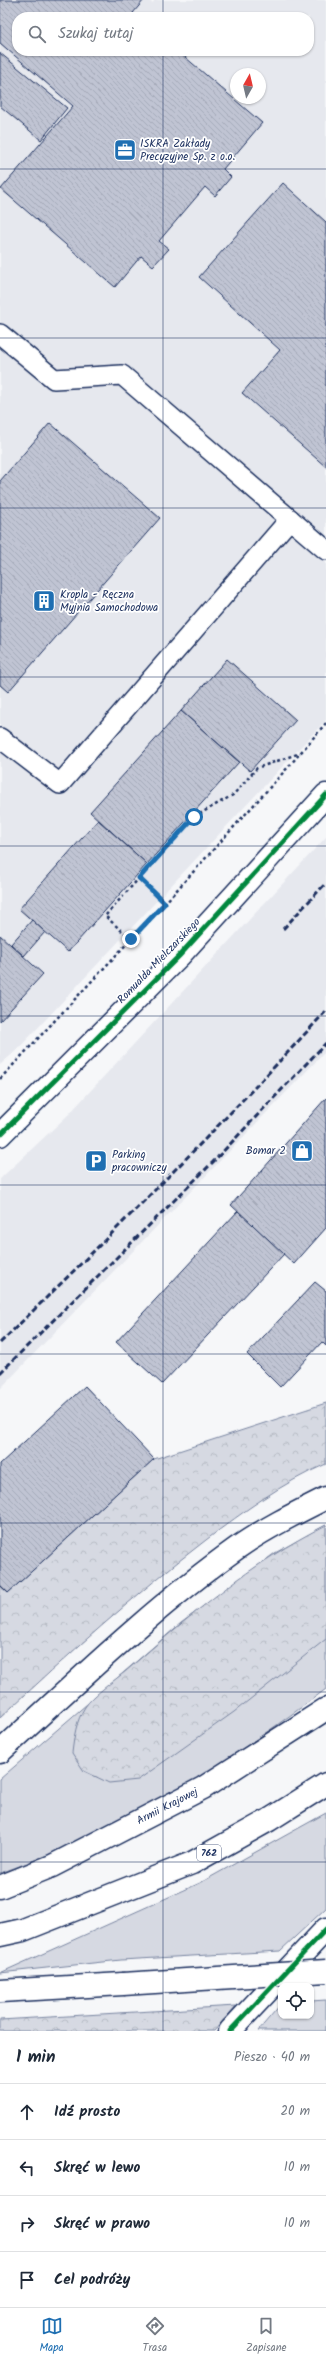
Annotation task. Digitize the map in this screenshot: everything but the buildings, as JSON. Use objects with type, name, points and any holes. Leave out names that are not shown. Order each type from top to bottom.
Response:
[{"type":"main road","name":"Romualda Mielczarskiego","points":[[0,1135],[180,956],[326,795]]},
{"type":"main road","points":[[0,1752],[149,1617],[224,1558],[293,1514],[326,1498]]},
{"type":"main road","name":"Armii Krajowej","points":[[0,1887],[52,1866],[203,1788],[326,1709]]},
{"type":"main road","name":"762","points":[[0,1935],[23,1930],[192,1863],[269,1820],[326,1784]]},
{"type":"main road","points":[[230,2031],[326,1929]]},
{"type":"main road","points":[[0,1991],[326,1970]]},
{"type":"lane","points":[[0,334],[54,379],[122,375],[326,550]]},
{"type":"lane","points":[[0,738],[60,784],[290,519]]},
{"type":"path","points":[[0,1079],[165,903],[301,753],[326,723]]},
{"type":"path","points":[[131,939],[105,916],[194,817],[233,795],[257,768],[301,753]]},
{"type":"path","points":[[139,878],[165,903]]},
{"type":"shaded area","points":[[0,0],[149,0],[152,3],[155,0],[326,0],[326,720],[19,1048],[0,1065]]},
{"type":"shaded area","points":[[326,837],[326,1051],[0,1389],[0,1179],[69,1114]]},
{"type":"green space","points":[[326,1403],[326,1464],[294,1480],[249,1508],[179,1561],[127,1604],[0,1718],[0,1586],[8,1593],[154,1459]]},
{"type":"green space","points":[[326,1525],[326,1689],[290,1716],[201,1776],[146,1808],[59,1850],[0,1873],[0,1779],[181,1623],[275,1553]]},
{"type":"green space","points":[[326,1525],[326,1639],[234,1712],[138,1780],[109,1783],[84,1771],[72,1753],[77,1723],[88,1703],[197,1611],[247,1573],[272,1556]]},
{"type":"green space","points":[[326,1813],[326,1908],[280,1951],[121,1960],[0,1973],[200,1883]]},
{"type":"green space","points":[[326,2000],[326,2031],[258,2031],[278,2008],[278,2019],[314,2019],[314,2001]]},
{"type":"green space","points":[[236,2006],[214,2031],[0,2031],[0,2020]]},
{"type":"railway","points":[[283,929],[326,883]]},
{"type":"railway","points":[[0,1343],[165,1180],[326,1011]]},
{"type":"railway","points":[[0,1373],[213,1162],[326,1043]]},
{"type":"cycle path","points":[[0,1135],[179,956],[326,795]]},
{"type":"cycle path","points":[[230,2031],[326,1929]]},
{"type":"place","name":"ISKRA Zakłady Precyzyjne Sp. z o.o.","points":[[125,150]]},
{"type":"place","name":"Kropla - Ręczna Myjnia Samochodowa","points":[[44,601]]},
{"type":"place","name":"Bomar 2","points":[[302,1151]]},
{"type":"place","name":"Parking pracowniczy","points":[[96,1161]]},
{"type":"route","points":[[131,939],[165,903],[139,878],[194,817]]}]
